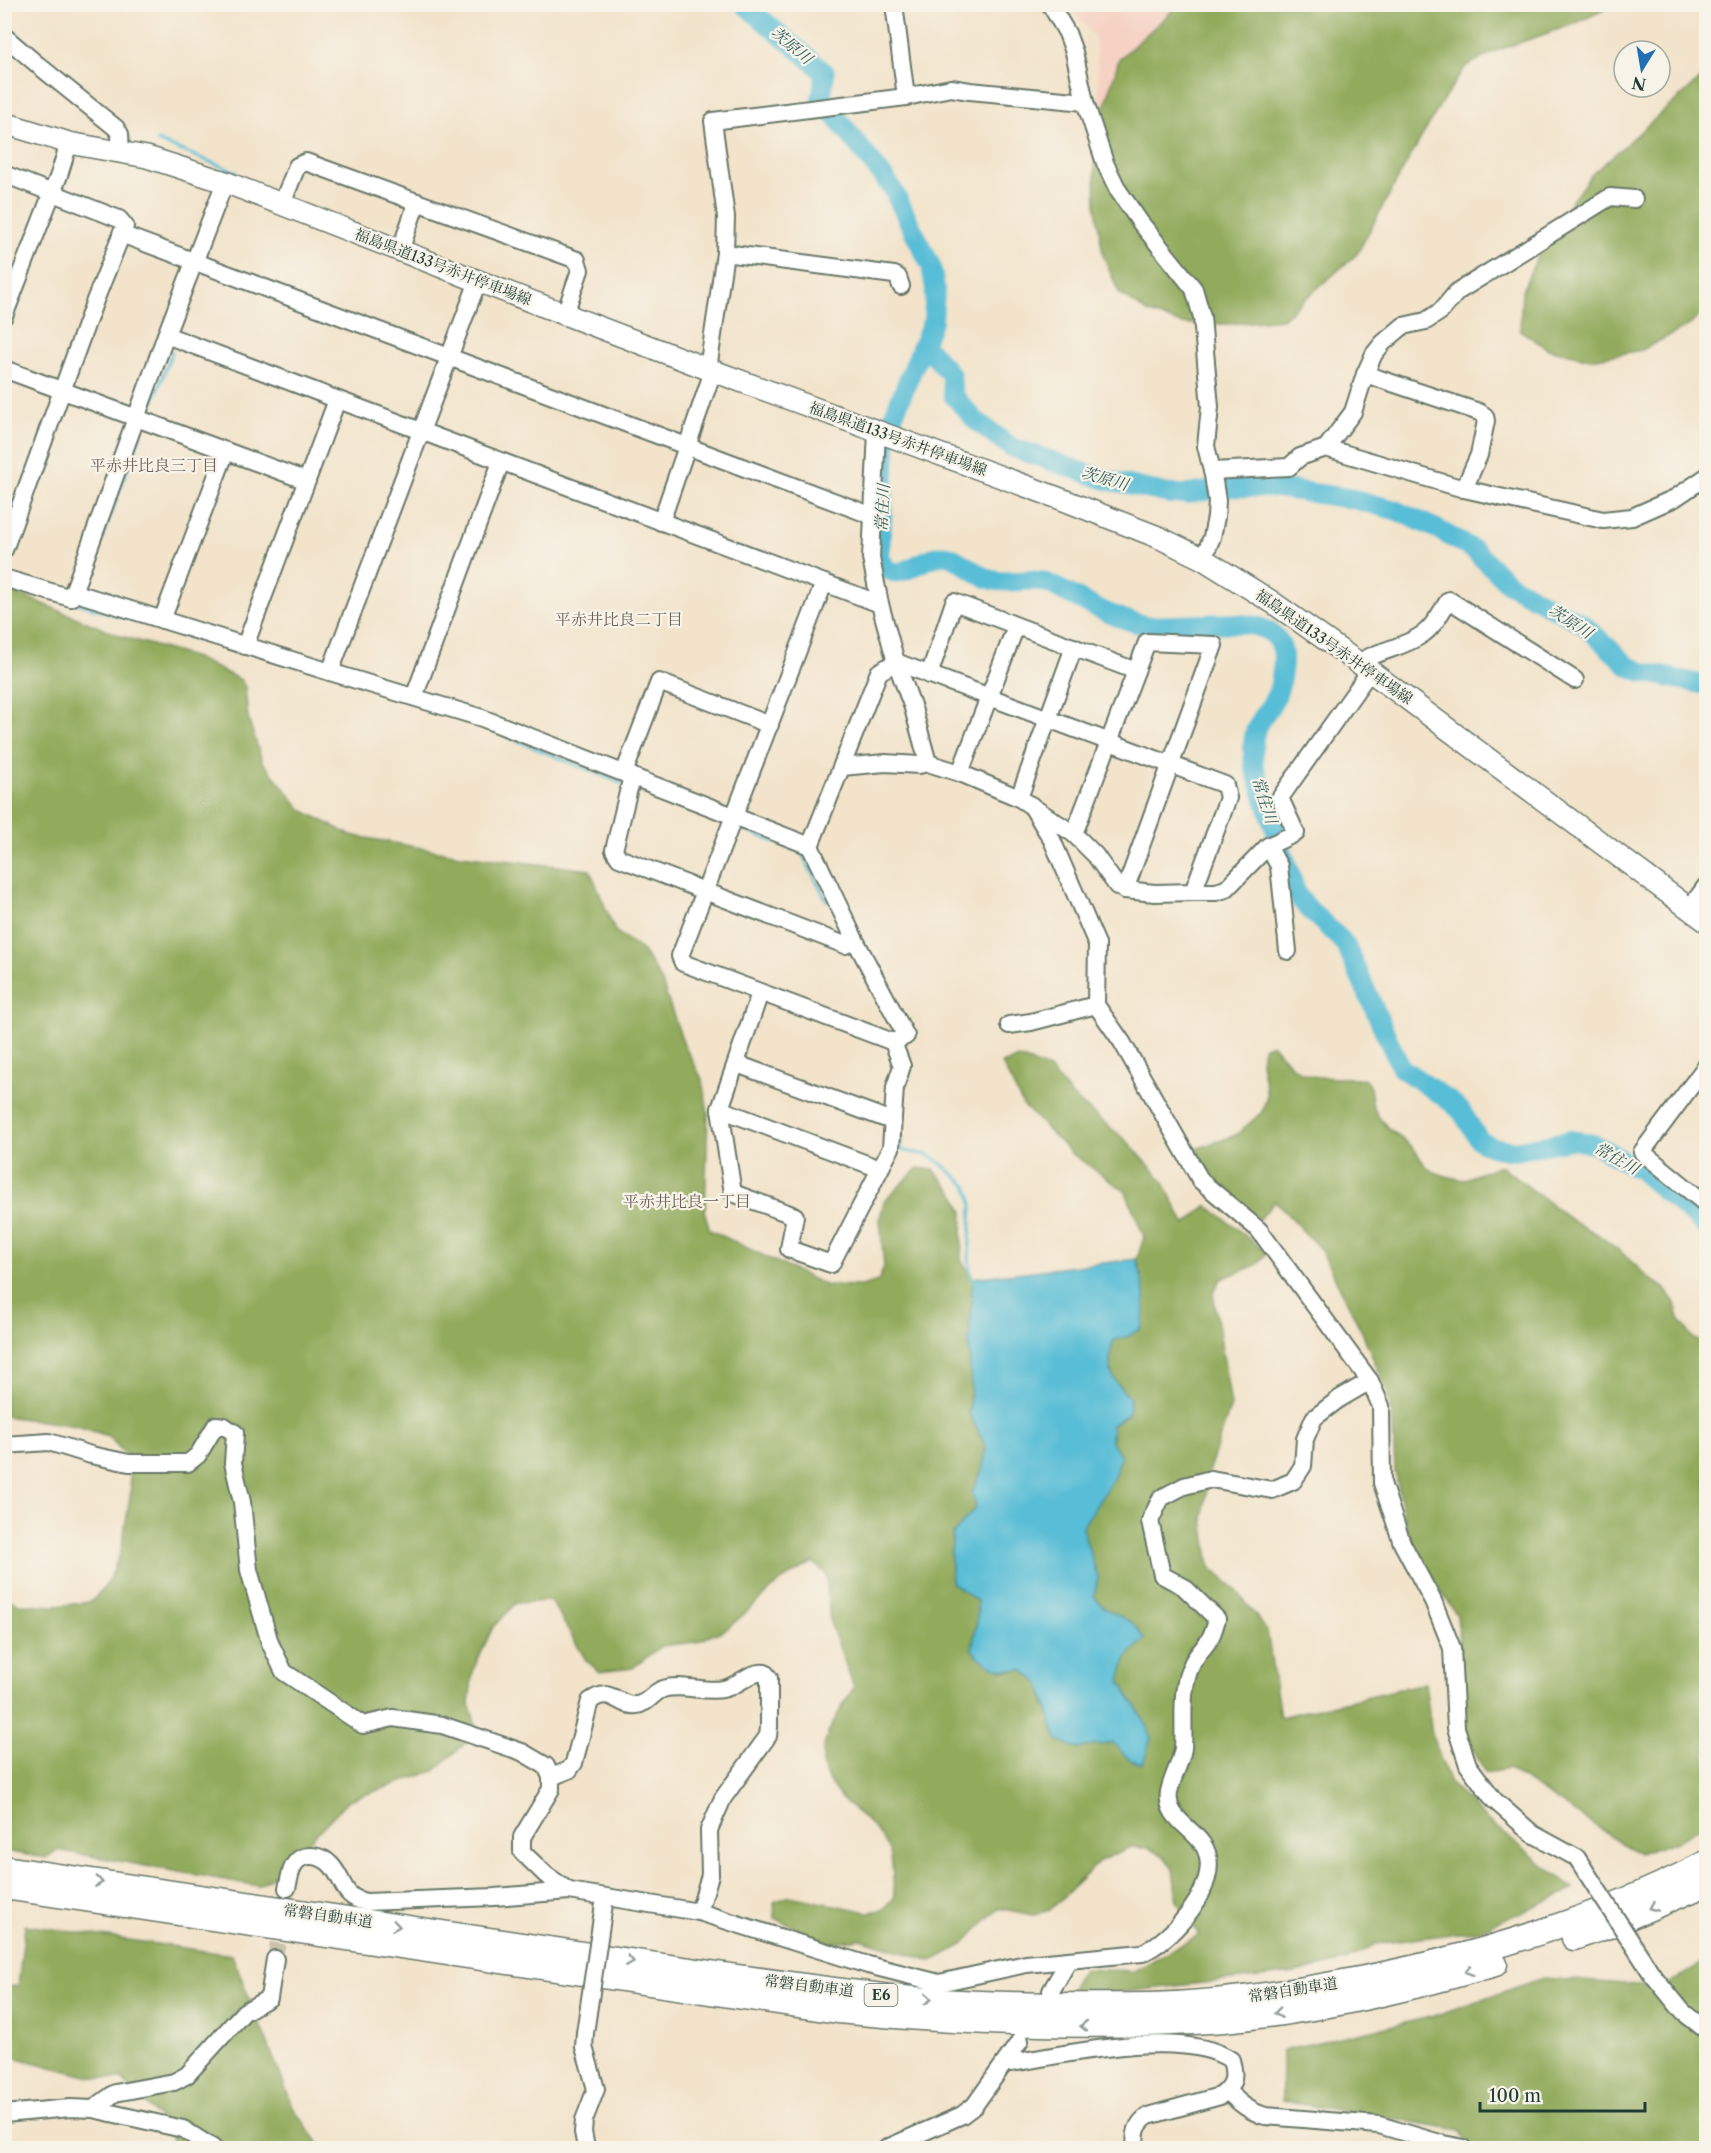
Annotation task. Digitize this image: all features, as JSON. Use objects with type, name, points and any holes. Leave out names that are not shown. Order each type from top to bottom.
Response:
[{"type":"highway","name":"常磐自動車道","points":[[4,1887],[41,1883],[925,2000],[1142,2005],[1226,2000],[1292,1992],[1445,1961],[1591,1915],[1707,1863]]},
{"type":"highway","name":"常磐自動車道","points":[[4,1868],[41,1883],[838,2011],[928,2020],[1090,2026],[1226,2019],[1289,2011],[1405,1988],[1515,1958],[1594,1930],[1707,1884]]},
{"type":"main road","name":"福島県道133号赤井停車場線","points":[[4,123],[69,143],[147,158],[225,182],[710,370],[1061,498],[1158,537],[1203,559],[1272,602],[1364,667],[1698,914]]},
{"type":"street","points":[[894,4],[906,97]]},
{"type":"street","points":[[1050,4],[1067,33],[1074,52],[1085,102],[1106,164],[1118,189],[1140,222],[1194,289],[1198,301],[1202,317],[1210,407],[1206,446],[1213,473],[1216,501],[1212,537],[1203,559]]},
{"type":"street","points":[[4,36],[116,128],[120,134],[121,152]]},
{"type":"street","points":[[661,522],[710,370],[725,253],[726,217],[713,121],[906,97],[951,88],[1085,102]]},
{"type":"street","points":[[4,316],[69,143]]},
{"type":"street","points":[[282,204],[297,166],[306,162],[577,260],[580,270],[565,314]]},
{"type":"street","points":[[4,174],[119,219],[125,225],[4,550]]},
{"type":"street","points":[[4,578],[71,598],[136,417],[225,182]]},
{"type":"street","points":[[1213,473],[1289,467],[1300,457],[1326,448],[1353,412],[1374,354],[1403,326],[1426,321],[1441,311],[1456,292],[1610,198],[1634,199]]},
{"type":"street","points":[[400,251],[417,202]]},
{"type":"street","points":[[122,234],[873,516]]},
{"type":"street","points":[[725,253],[894,276],[898,277],[901,286]]},
{"type":"street","points":[[330,672],[477,281]]},
{"type":"street","points":[[166,336],[880,604]]},
{"type":"street","points":[[4,369],[307,481]]},
{"type":"street","points":[[1365,374],[1429,394],[1485,416],[1479,455],[1464,489]]},
{"type":"street","points":[[245,646],[337,400]]},
{"type":"street","points":[[884,434],[873,516],[871,558],[880,604],[896,662],[913,708],[928,763]]},
{"type":"street","points":[[1326,448],[1464,489],[1603,520],[1632,517],[1675,498],[1707,477]]},
{"type":"street","points":[[162,620],[226,451]]},
{"type":"street","points":[[414,697],[501,462]]},
{"type":"street","points":[[824,583],[680,956],[683,963],[760,993],[898,1040],[906,1036],[851,942],[810,846],[879,672],[896,662]]},
{"type":"street","points":[[73,592],[482,718],[733,823],[810,846]]},
{"type":"street","points":[[842,767],[885,763],[919,765],[928,763],[960,773],[1025,801],[1074,834],[1095,855],[1117,886],[1125,890],[1155,893],[1216,892],[1226,889],[1271,844],[1296,833],[1280,798],[1364,667],[1368,656],[1414,640],[1424,634],[1449,600],[1575,680]]},
{"type":"street","points":[[929,675],[954,602],[1136,671]]},
{"type":"street","points":[[960,773],[1016,626]]},
{"type":"street","points":[[1074,834],[1147,642],[1214,645],[1125,890]]},
{"type":"street","points":[[1074,647],[1047,720],[1025,801],[1052,840],[1097,944],[1096,1005],[1122,1042],[1201,1181],[1259,1230],[1370,1381],[1381,1406],[1382,1483],[1402,1543],[1433,1601],[1452,1648],[1455,1728],[1468,1765],[1494,1800],[1533,1834],[1577,1858],[1653,1974],[1683,2012],[1707,2030]]},
{"type":"street","points":[[896,662],[1225,786],[1228,798],[1193,892]]},
{"type":"street","points":[[770,725],[659,682],[628,781],[614,850],[619,858],[851,942]]},
{"type":"street","points":[[1271,844],[1279,866],[1288,951]]},
{"type":"street","points":[[1698,914],[1707,886]]},
{"type":"street","points":[[760,993],[720,1109],[733,1193],[795,1216],[789,1249],[831,1264],[891,1148],[894,1087],[902,1066],[898,1040]]},
{"type":"street","points":[[1009,1025],[1031,1022],[1096,1005]]},
{"type":"street","points":[[737,1064],[892,1122]]},
{"type":"street","points":[[1707,1066],[1642,1152],[1707,1204]]},
{"type":"street","points":[[720,1109],[880,1169]]},
{"type":"street","points":[[4,1445],[49,1442],[91,1455],[129,1463],[188,1463],[198,1455],[216,1425],[224,1426],[235,1433],[232,1463],[242,1502],[249,1570],[270,1643],[284,1672],[363,1725],[393,1718],[442,1725],[522,1752],[546,1766],[551,1777],[551,1789],[522,1837],[522,1852],[546,1875],[569,1890],[605,1900],[699,1912],[868,1965],[939,1983],[1026,1964],[1143,1953],[1154,1948],[1175,1931],[1193,1909],[1202,1890],[1208,1866],[1205,1848],[1175,1817],[1169,1792],[1183,1750],[1183,1716],[1192,1663],[1210,1638],[1217,1619],[1184,1587],[1162,1575],[1150,1521],[1161,1498],[1184,1485],[1211,1479],[1272,1490],[1293,1481],[1303,1466],[1305,1439],[1314,1418],[1370,1381]]},
{"type":"street","points":[[551,1777],[569,1770],[573,1763],[590,1701],[597,1695],[613,1695],[636,1706],[645,1703],[661,1689],[670,1687],[722,1689],[738,1684],[752,1674],[765,1673],[769,1678],[768,1736],[723,1798],[709,1830],[710,1875],[699,1912]]},
{"type":"street","points":[[287,1888],[293,1866],[299,1859],[311,1856],[321,1857],[332,1866],[346,1891],[356,1900],[366,1902],[494,1897],[569,1890]]},
{"type":"street","points":[[586,2148],[583,2132],[584,2120],[596,2089],[584,2047],[585,2033],[605,1900]]},
{"type":"street","points":[[93,2109],[116,2093],[174,2082],[187,2074],[244,2012],[269,1998],[275,1959]]},
{"type":"street","points":[[1051,1991],[1068,1960]]},
{"type":"street","points":[[887,2148],[962,2115],[975,2106],[1020,2041]]},
{"type":"street","points":[[1004,2064],[1145,2043],[1210,2049],[1230,2060],[1234,2081],[1227,2091],[1220,2096],[1148,2116],[1140,2121],[1135,2138],[1136,2148]]},
{"type":"street","points":[[1227,2091],[1244,2107],[1265,2116],[1379,2125],[1464,2148]]},
{"type":"street","points":[[4,2114],[70,2108],[93,2109],[183,2129],[213,2148]]},
{"type":"shaded area","points":[[1069,5],[1282,5],[1130,107],[1099,103],[1096,39]]},
{"type":"green space","points":[[1176,5],[1614,5],[1574,24],[1498,50],[1466,66],[1443,100],[1357,254],[1282,319],[1230,324],[1181,324],[1147,312],[1119,293],[1103,255],[1096,208],[1094,144],[1119,59]]},
{"type":"green space","points":[[1706,74],[1706,309],[1690,325],[1642,350],[1591,359],[1548,349],[1520,330],[1522,291],[1547,235],[1591,175]]},
{"type":"green space","points":[[4,588],[121,636],[196,658],[241,680],[245,687],[248,718],[262,761],[302,810],[350,835],[460,855],[590,870],[615,931],[643,951],[661,980],[684,1045],[702,1079],[708,1112],[705,1214],[710,1230],[825,1285],[862,1286],[878,1281],[884,1267],[880,1218],[884,1201],[918,1168],[934,1170],[955,1195],[963,1212],[961,1260],[973,1278],[969,1346],[971,1387],[969,1413],[986,1447],[983,1468],[972,1492],[976,1507],[953,1534],[951,1552],[951,1582],[977,1601],[977,1621],[972,1650],[1004,1671],[1023,1670],[1040,1684],[1046,1707],[1077,1748],[1114,1743],[1130,1760],[1128,1696],[1120,1682],[1123,1665],[1130,1651],[1094,1596],[1098,1578],[1081,1528],[1113,1479],[1112,1425],[1128,1414],[1130,1399],[1111,1373],[1110,1359],[1113,1341],[1129,1336],[1141,1274],[1137,1259],[1144,1237],[1126,1192],[1071,1153],[1023,1105],[1002,1064],[1019,1058],[1049,1069],[1073,1097],[1128,1142],[1163,1181],[1185,1225],[1207,1205],[1267,1253],[1256,1265],[1221,1279],[1213,1292],[1231,1406],[1209,1469],[1203,1519],[1210,1567],[1237,1591],[1267,1631],[1280,1717],[1425,1683],[1432,1736],[1450,1783],[1486,1819],[1574,1889],[1480,1930],[1376,1944],[1347,1960],[1296,1973],[1065,1998],[1083,1969],[1134,1971],[1199,1935],[1177,1902],[1173,1869],[1164,1856],[1148,1848],[1130,1847],[1100,1861],[1050,1910],[1033,1915],[998,1908],[963,1945],[932,1961],[860,1939],[826,1943],[775,1918],[774,1902],[790,1896],[868,1912],[883,1910],[894,1898],[892,1865],[888,1848],[865,1819],[834,1789],[826,1775],[823,1761],[824,1747],[836,1718],[854,1687],[830,1622],[826,1574],[813,1562],[781,1581],[728,1628],[696,1642],[661,1646],[633,1668],[599,1672],[586,1660],[551,1601],[516,1603],[493,1627],[473,1670],[469,1703],[478,1732],[434,1771],[349,1800],[278,1873],[258,1886],[57,1850],[46,1858],[5,1851],[5,1598],[19,1604],[56,1606],[91,1602],[108,1583],[121,1551],[131,1491],[128,1457],[108,1436],[77,1426],[5,1416]]},
{"type":"green space","points":[[1272,1044],[1289,1063],[1304,1073],[1312,1076],[1365,1080],[1370,1089],[1373,1106],[1381,1120],[1414,1149],[1431,1170],[1462,1180],[1495,1167],[1503,1167],[1574,1222],[1597,1234],[1620,1251],[1650,1279],[1664,1288],[1675,1303],[1679,1319],[1694,1339],[1706,1344],[1706,1821],[1692,1833],[1639,1854],[1508,1769],[1486,1773],[1467,1738],[1457,1615],[1415,1554],[1405,1521],[1395,1471],[1393,1424],[1387,1391],[1362,1332],[1321,1250],[1275,1201],[1259,1220],[1211,1178],[1196,1149],[1236,1135],[1262,1112],[1267,1096],[1261,1062],[1263,1047]]},
{"type":"green space","points":[[25,1925],[232,1955],[294,2109],[322,2148],[176,2148],[165,2124],[122,2079],[90,2077],[5,2055],[4,1987],[18,1986]]},
{"type":"green space","points":[[1706,1960],[1706,2148],[1468,2148],[1461,2130],[1282,2101],[1282,2050],[1431,2017],[1543,1978],[1665,1987]]},
{"type":"water","points":[[1137,1259],[1144,1293],[1142,1328],[1129,1336],[1113,1341],[1110,1360],[1114,1379],[1130,1398],[1128,1414],[1112,1425],[1111,1441],[1121,1456],[1113,1479],[1082,1528],[1098,1578],[1094,1596],[1104,1608],[1133,1623],[1145,1640],[1127,1657],[1120,1682],[1143,1718],[1151,1738],[1143,1764],[1130,1760],[1113,1743],[1077,1748],[1057,1740],[1040,1684],[1023,1670],[1000,1669],[989,1665],[972,1650],[977,1621],[977,1601],[951,1582],[953,1534],[976,1507],[972,1492],[983,1468],[986,1447],[969,1413],[971,1387],[969,1346],[973,1278]]},
{"type":"waterway","name":"常住川","points":[[744,4],[825,73],[821,98],[892,188],[931,266],[935,289],[933,320],[890,424],[886,444],[880,556],[886,568],[894,572],[902,571],[943,556],[953,558],[992,580],[1033,580],[1048,583],[1101,610],[1140,624],[1150,626],[1248,625],[1271,633],[1279,642],[1283,654],[1282,674],[1277,694],[1256,729],[1253,743],[1254,766],[1297,895],[1346,946],[1401,1068],[1461,1111],[1480,1141],[1496,1148],[1515,1151],[1571,1140],[1594,1144],[1640,1170],[1706,1227]]},
{"type":"waterway","points":[[4,24],[85,92]]},
{"type":"waterway","points":[[157,141],[236,172]]},
{"type":"waterway","name":"茨原川","points":[[921,347],[931,352],[951,375],[953,395],[975,420],[1011,447],[1106,480],[1169,494],[1188,494],[1229,487],[1278,488],[1353,499],[1395,510],[1435,528],[1474,550],[1509,584],[1583,624],[1628,666],[1642,672],[1706,685]]},
{"type":"waterway","points":[[149,413],[172,352]]},
{"type":"waterway","points":[[94,560],[142,431]]},
{"type":"waterway","points":[[78,601],[77,603],[198,640]]},
{"type":"waterway","points":[[496,732],[623,784]]},
{"type":"waterway","points":[[635,789],[724,823]]},
{"type":"waterway","points":[[736,827],[801,852],[827,901]]},
{"type":"waterway","points":[[903,1045],[910,1064],[905,1083]]},
{"type":"waterway","points":[[901,1116],[901,1148],[904,1151],[928,1155],[937,1160],[967,1186],[972,1207],[970,1272],[975,1283]]},
{"type":"tunnel","points":[[275,1959],[287,1888]]},
{"type":"district","name":"平赤井比良三丁目","points":[[154,465]]},
{"type":"district","name":"平赤井比良二丁目","points":[[619,619]]},
{"type":"district","name":"平赤井比良一丁目","points":[[687,1201]]}]
